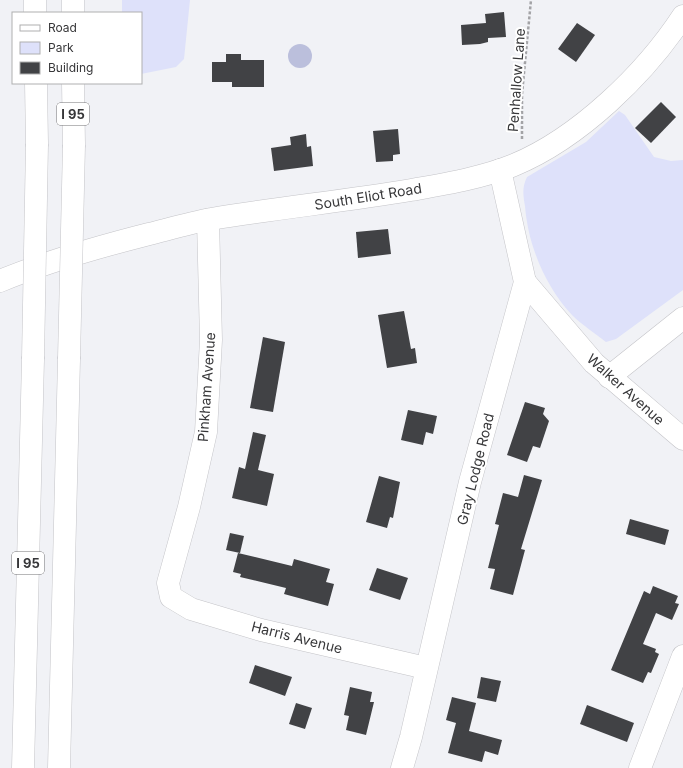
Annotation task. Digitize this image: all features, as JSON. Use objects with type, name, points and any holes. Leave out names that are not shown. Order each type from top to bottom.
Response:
[{"type":"main road","points":[[35,0],[35,12]]},
{"type":"main road","points":[[73,0],[73,12]]},
{"type":"main road","name":"South Eliot Road","points":[[0,281],[40,265],[104,245],[208,220],[414,189],[500,170],[522,162],[546,149],[575,129],[606,104],[657,50],[683,16]]},
{"type":"main road","name":"I 95","points":[[23,768],[34,343],[36,84]]},
{"type":"main road","name":"I 95","points":[[59,768],[73,152],[73,84]]},
{"type":"main road","name":"Gray Lodge Road","points":[[402,768],[411,736],[470,482],[525,282],[500,170]]},
{"type":"main road","name":"Pinkham Avenue","points":[[171,597],[168,590],[169,578],[189,507],[206,432],[211,340],[208,220]]},
{"type":"main road","name":"Walker Avenue","points":[[525,282],[594,363],[683,439]]},
{"type":"main road","points":[[609,377],[683,318]]},
{"type":"main road","name":"Harris Avenue","points":[[171,597],[190,609],[261,630],[426,668]]},
{"type":"main road","points":[[640,768],[683,656]]},
{"type":"path","name":"Penhallow Lane","points":[[522,162],[522,94],[531,0]]},
{"type":"green space","points":[[122,0],[190,0],[184,59],[176,67],[142,74],[142,12],[122,12]]},
{"type":"green space","points":[[619,111],[625,115],[654,157],[671,161],[683,160],[683,290],[616,339],[606,342],[572,315],[562,304],[546,278],[534,250],[530,235],[523,191],[527,177],[586,142]]},
{"type":"shaded area","points":[[300,44],[308,48],[312,56],[308,64],[300,68],[292,64],[288,56],[292,48]]},
{"type":"building","points":[[504,12],[506,37],[488,38],[488,42],[480,44],[462,45],[461,25],[486,23],[485,14]]},
{"type":"building","points":[[577,23],[595,35],[576,62],[558,49]]},
{"type":"building","points":[[226,54],[241,54],[241,60],[264,60],[264,87],[232,87],[232,82],[212,82],[212,62],[226,62]]},
{"type":"building","points":[[661,102],[676,117],[651,143],[635,128]]},
{"type":"building","points":[[398,129],[400,154],[393,155],[393,161],[376,162],[373,131]]},
{"type":"building","points":[[306,134],[307,147],[311,146],[313,166],[274,171],[271,148],[291,145],[290,137]]},
{"type":"building","points":[[388,229],[391,254],[358,258],[356,232]]},
{"type":"building","points":[[404,311],[411,349],[415,348],[417,363],[387,368],[378,315]]},
{"type":"building","points":[[263,337],[285,342],[273,412],[250,408]]},
{"type":"building","points":[[525,402],[545,408],[543,414],[549,421],[540,448],[533,446],[527,462],[507,455]]},
{"type":"building","points":[[408,410],[437,416],[433,434],[426,432],[423,445],[401,440]]},
{"type":"building","points":[[253,432],[266,435],[258,470],[274,474],[267,506],[232,498],[239,467],[245,469]]},
{"type":"building","points":[[524,475],[542,480],[521,549],[525,550],[513,595],[490,589],[495,569],[488,568],[499,525],[495,524],[503,493],[518,497]]},
{"type":"building","points":[[379,476],[400,482],[393,518],[390,517],[387,528],[366,522]]},
{"type":"building","points":[[630,519],[669,530],[665,545],[626,534]]},
{"type":"building","points":[[230,533],[244,536],[240,553],[226,550]]},
{"type":"building","points":[[238,553],[292,566],[294,559],[330,569],[326,582],[334,584],[328,606],[284,594],[286,588],[240,577],[241,574],[233,572]]},
{"type":"building","points":[[377,568],[408,578],[400,600],[369,590]]},
{"type":"building","points":[[653,586],[678,596],[675,603],[679,604],[672,620],[656,613],[643,644],[656,649],[655,652],[659,654],[651,673],[648,672],[643,683],[611,670],[644,591],[650,594]]},
{"type":"building","points":[[255,665],[292,677],[285,696],[249,683]]},
{"type":"building","points":[[481,677],[501,681],[496,702],[477,698]]},
{"type":"building","points":[[350,687],[372,692],[370,702],[374,702],[366,735],[346,730],[349,716],[344,715]]},
{"type":"building","points":[[452,697],[476,703],[469,731],[502,740],[498,755],[485,751],[482,762],[448,753],[456,723],[446,720]]},
{"type":"building","points":[[296,703],[312,708],[305,729],[289,724]]},
{"type":"building","points":[[587,705],[634,723],[627,742],[580,724]]}]
